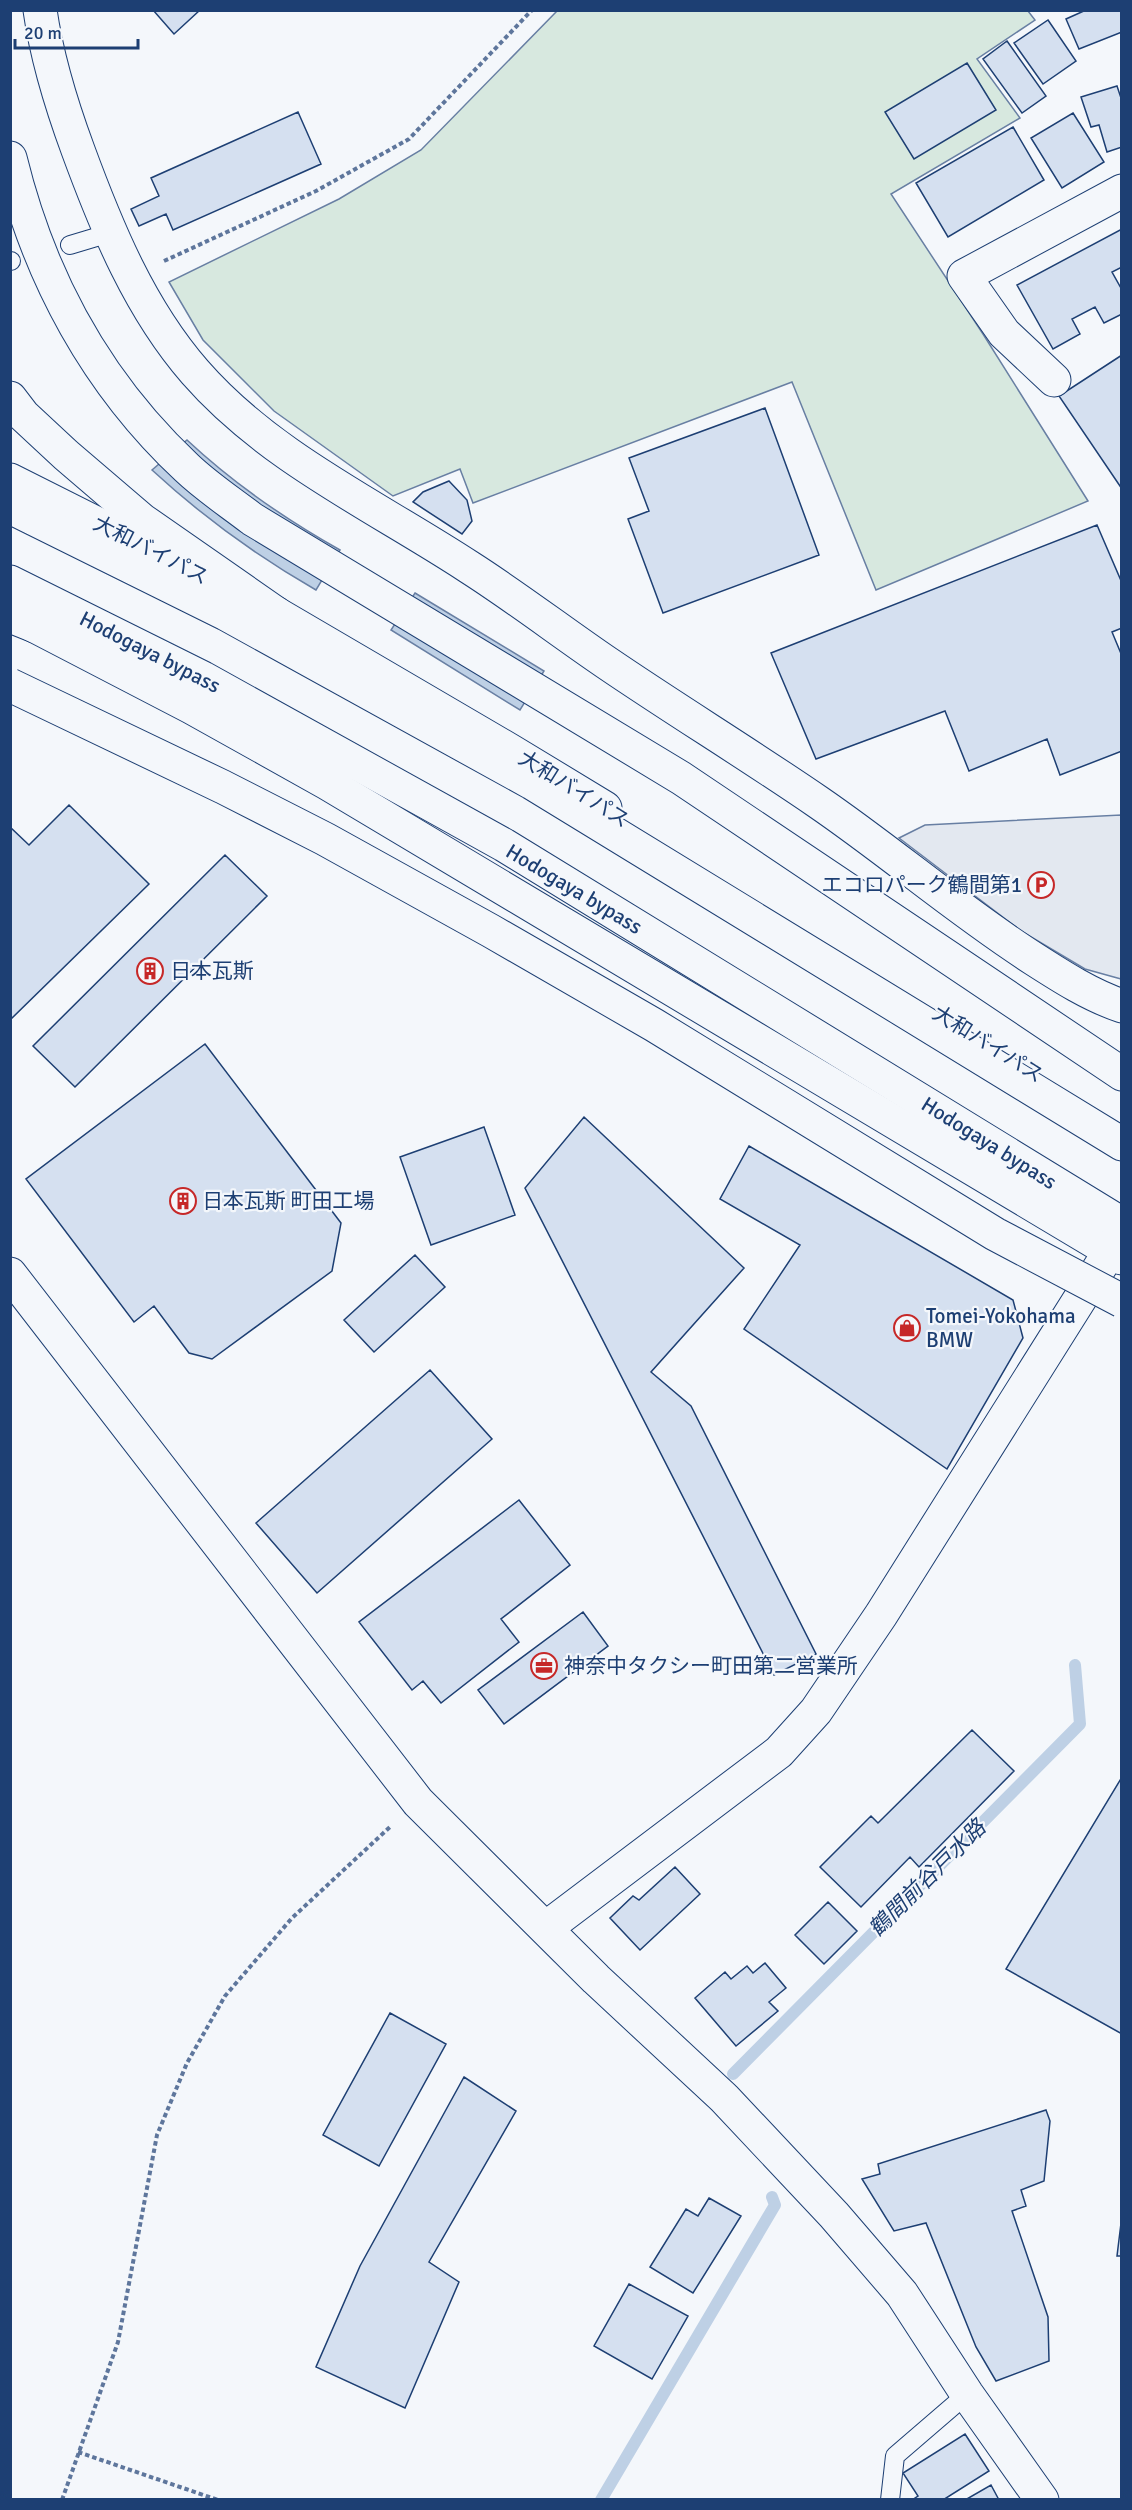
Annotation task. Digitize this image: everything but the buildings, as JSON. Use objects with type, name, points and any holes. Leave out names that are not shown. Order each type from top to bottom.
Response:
[{"type":"main road","points":[[40,10],[54,83],[110,233],[131,276],[170,341],[197,374],[246,422],[331,481],[470,568],[609,664],[819,803],[1008,942],[1075,985],[1122,1006]]},
{"type":"main road","points":[[10,158],[30,228],[58,296],[85,346],[120,397],[188,469],[252,519],[681,778],[1122,1074]]},
{"type":"main road","points":[[1054,380],[1004,333],[964,276],[1122,191]]},
{"type":"main road","points":[[10,398],[23,415],[66,455],[142,520],[277,614]]},
{"type":"main road","name":"大和バイパス","points":[[10,480],[277,614],[511,751],[1122,1126]]},
{"type":"main road","points":[[10,507],[226,614],[532,783],[1122,1144]]},
{"type":"main road","name":"Hodogaya bypass","points":[[10,582],[203,678],[504,845],[1119,1241]]},
{"type":"main road","points":[[19,618],[191,707],[327,783],[1119,1241],[881,1615],[816,1711],[779,1752],[546,1928]]},
{"type":"main road","points":[[10,685],[223,787],[325,839],[492,931],[654,1025],[995,1234],[1122,1301]]},
{"type":"main road","points":[[10,1274],[418,1802],[596,1979],[724,2098],[834,2215],[902,2294],[967,2394],[1042,2499]]},
{"type":"lane","points":[[70,245],[110,233]]},
{"type":"lane","points":[[890,2499],[895,2456],[967,2394]]},
{"type":"path","points":[[131,276],[316,191],[409,139],[531,10]]},
{"type":"path","points":[[62,2499],[117,2342],[157,2135],[187,2063],[225,1996],[292,1918],[418,1802]]},
{"type":"path","points":[[78,2452],[218,2499]]},
{"type":"shaded area","points":[[557,11],[1028,11],[1035,20],[977,59],[1020,118],[891,194],[983,334],[1088,501],[876,590],[792,382],[473,503],[460,469],[393,496],[274,411],[203,340],[169,282],[339,199],[421,150]]},
{"type":"shaded area","name":"エコロパーク鶴間第1","points":[[1121,815],[1121,979],[1085,969],[1021,931],[899,838],[925,825]]},
{"type":"water","points":[[187,440],[260,499],[299,526],[340,550],[316,590],[230,534],[152,470]]},
{"type":"water","points":[[415,593],[544,671],[520,710],[391,630]]},
{"type":"waterway","name":"鶴間前谷戸水路","points":[[733,2074],[1080,1724],[1075,1665]]},
{"type":"waterway","points":[[601,2500],[775,2205],[772,2197]]},
{"type":"place","name":"エコロパーク鶴間第1","points":[[1041,885]]},
{"type":"place","name":"日本瓦斯","points":[[150,971]]},
{"type":"place","name":"日本瓦斯 町田工場","points":[[183,1201]]},
{"type":"place","name":"Tomei-Yokohama BMW","points":[[907,1328]]},
{"type":"place","name":"神奈中タクシー町田第二営業所","points":[[544,1666]]}]
